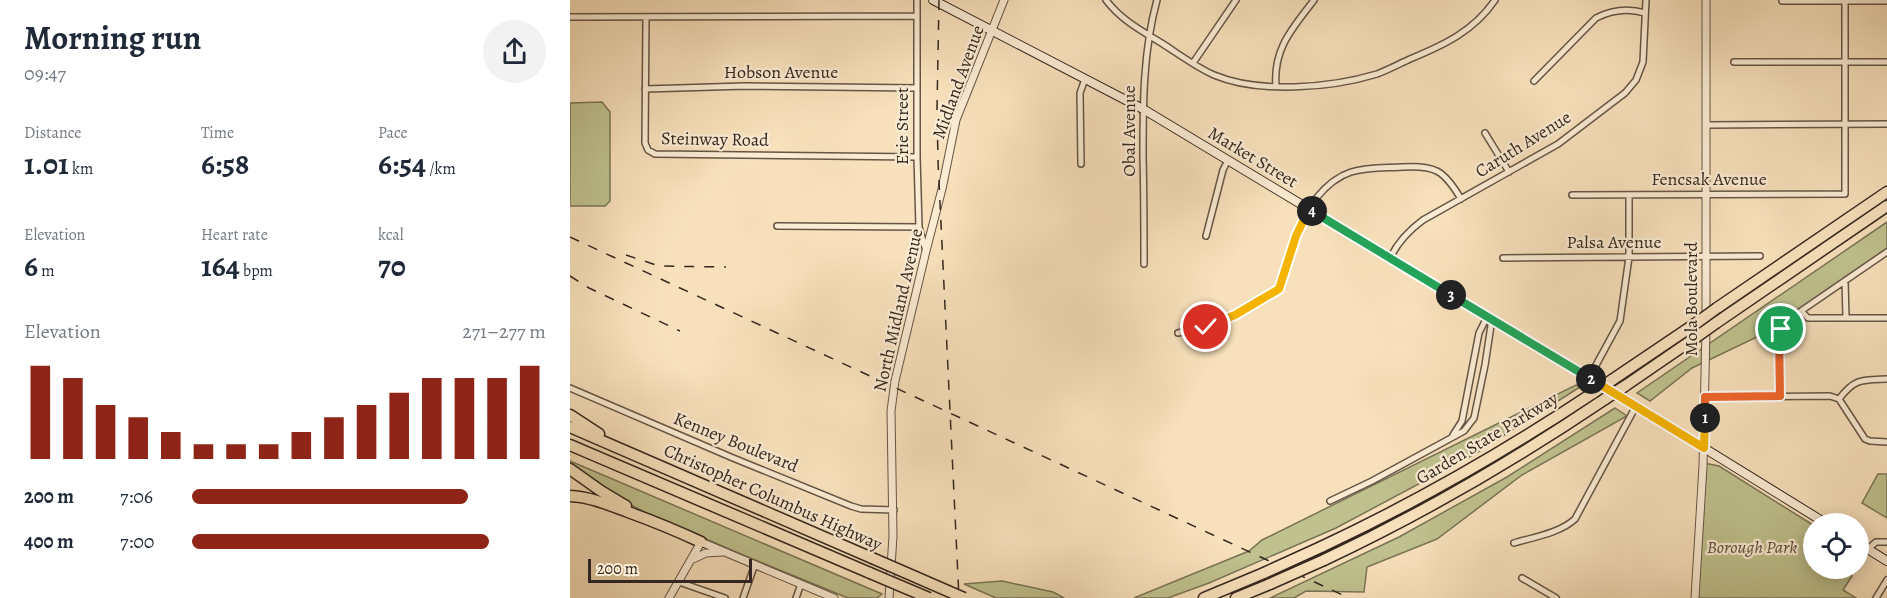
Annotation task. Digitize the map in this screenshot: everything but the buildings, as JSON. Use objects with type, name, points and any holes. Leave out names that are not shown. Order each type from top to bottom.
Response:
[{"type":"highway","name":"Garden State Parkway","points":[[1204,598],[1321,548],[1405,506],[1538,429],[1887,192]]},
{"type":"highway","name":"Garden State Parkway","points":[[1236,598],[1324,560],[1445,498],[1531,447],[1625,386],[1887,206]]},
{"type":"highway","points":[[570,415],[627,452]]},
{"type":"highway","name":"Christopher Columbus Highway","points":[[570,427],[964,598]]},
{"type":"highway","name":"Christopher Columbus Highway","points":[[570,445],[929,598]]},
{"type":"highway","points":[[570,469],[628,507],[701,542]]},
{"type":"highway","points":[[570,491],[596,496],[628,507]]},
{"type":"highway","points":[[570,496],[596,500],[663,525]]},
{"type":"main road","name":"Market Street","points":[[933,0],[1143,109],[1809,513]]},
{"type":"main road","points":[[1869,550],[1887,561]]},
{"type":"street","name":"Erie Street","points":[[917,0],[919,227],[926,251]]},
{"type":"street","name":"Midland Avenue","points":[[937,209],[956,120],[1004,0]]},
{"type":"street","points":[[1106,0],[1127,22],[1215,75],[1252,85],[1276,86],[1325,83],[1378,74],[1454,40],[1474,24],[1495,0]]},
{"type":"street","name":"Obal Avenue","points":[[1144,264],[1143,109],[1149,35],[1157,0]]},
{"type":"street","points":[[1193,63],[1236,0]]},
{"type":"street","points":[[1276,86],[1276,66],[1281,48],[1314,0]]},
{"type":"street","name":"Caruth Avenue","points":[[1390,258],[1396,245],[1413,227],[1558,144],[1631,87],[1643,62],[1646,0]]},
{"type":"street","name":"Mola Boulevard","points":[[1695,598],[1705,397],[1706,0]]},
{"type":"street","points":[[1782,1],[1887,1]]},
{"type":"street","points":[[1845,1],[1845,124]]},
{"type":"street","points":[[1534,81],[1596,18],[1622,10],[1645,13]]},
{"type":"street","points":[[570,17],[917,16]]},
{"type":"street","name":"Steinway Road","points":[[646,17],[645,143],[648,150],[655,154],[917,156]]},
{"type":"street","points":[[1734,62],[1887,62]]},
{"type":"street","points":[[1081,164],[1080,93],[1085,79]]},
{"type":"street","name":"Hobson Avenue","points":[[645,89],[745,86],[916,88]]},
{"type":"street","points":[[1706,124],[1887,124]]},
{"type":"street","name":"Fencsak Avenue","points":[[1572,195],[1845,194],[1845,124]]},
{"type":"street","points":[[1485,133],[1509,172]]},
{"type":"street","points":[[1206,236],[1223,170],[1228,160]]},
{"type":"street","points":[[1178,333],[1206,327],[1224,320],[1279,289],[1296,236],[1309,209],[1321,192],[1335,179],[1363,169],[1420,166],[1433,169],[1447,177],[1461,199]]},
{"type":"street","points":[[1589,378],[1620,321],[1629,257],[1629,195]]},
{"type":"street","name":"North Midland Avenue","points":[[889,598],[894,510],[892,399],[937,209]]},
{"type":"street","points":[[777,226],[919,227]]},
{"type":"street","points":[[1780,396],[1779,335],[1784,324],[1885,254]]},
{"type":"street","name":"Palsa Avenue","points":[[1503,258],[1760,256]]},
{"type":"street","points":[[1845,281],[1846,318]]},
{"type":"street","points":[[1800,311],[1808,318],[1887,318]]},
{"type":"street","points":[[1452,437],[1462,421],[1479,333],[1490,318]]},
{"type":"street","points":[[1330,501],[1372,481],[1464,430],[1474,418],[1485,365],[1490,318]]},
{"type":"street","points":[[1839,399],[1850,385],[1856,382],[1887,379]]},
{"type":"street","name":"Kenney Boulevard","points":[[570,388],[851,507],[894,510]]},
{"type":"street","points":[[1705,397],[1830,396],[1839,399],[1865,439],[1887,442]]},
{"type":"street","points":[[1514,543],[1568,525],[1575,519],[1636,406]]},
{"type":"street","points":[[669,598],[701,542],[834,598]]},
{"type":"street","points":[[1869,548],[1876,542],[1887,542]]},
{"type":"street","points":[[691,561],[706,553],[727,553]]},
{"type":"street","points":[[743,598],[755,564]]},
{"type":"street","points":[[1522,578],[1556,598]]},
{"type":"street","points":[[1876,598],[1887,580]]},
{"type":"street","points":[[679,582],[725,598]]},
{"type":"street","points":[[796,598],[801,584]]},
{"type":"green space","points":[[602,102],[610,112],[610,201],[605,206],[570,206],[570,103]]},
{"type":"green space","points":[[1887,222],[1887,253],[1780,326],[1692,368],[1650,401],[1637,393]]},
{"type":"green space","points":[[1576,385],[1580,387],[1473,455],[1336,528],[1209,583],[1168,598],[1134,598],[1249,551],[1262,540]]},
{"type":"green space","points":[[1615,408],[1627,416],[1522,475],[1437,539],[1367,567],[1364,592],[1306,591],[1294,598],[1270,598],[1399,537],[1507,477]]},
{"type":"green space","points":[[570,461],[882,594],[877,598],[848,598],[743,555],[648,514],[600,489],[570,465]]},
{"type":"green space","name":"Borough Park","points":[[1704,463],[1719,466],[1803,519],[1803,579],[1850,579],[1843,590],[1856,598],[1695,598]]},
{"type":"green space","points":[[1878,474],[1887,474],[1887,518],[1862,503]]},
{"type":"green space","points":[[1002,581],[1053,592],[1064,598],[996,598],[964,584]]},
{"type":"railway","points":[[939,0],[938,161],[959,598]]},
{"type":"railway","points":[[570,237],[1349,598]]},
{"type":"railway","points":[[626,255],[659,266],[726,267]]},
{"type":"railway","points":[[570,276],[589,288],[680,331]]},
{"type":"route","points":[[1206,327],[1235,315],[1279,289],[1296,236],[1309,209],[1704,448],[1705,397],[1780,396],[1779,335],[1781,329]]}]
